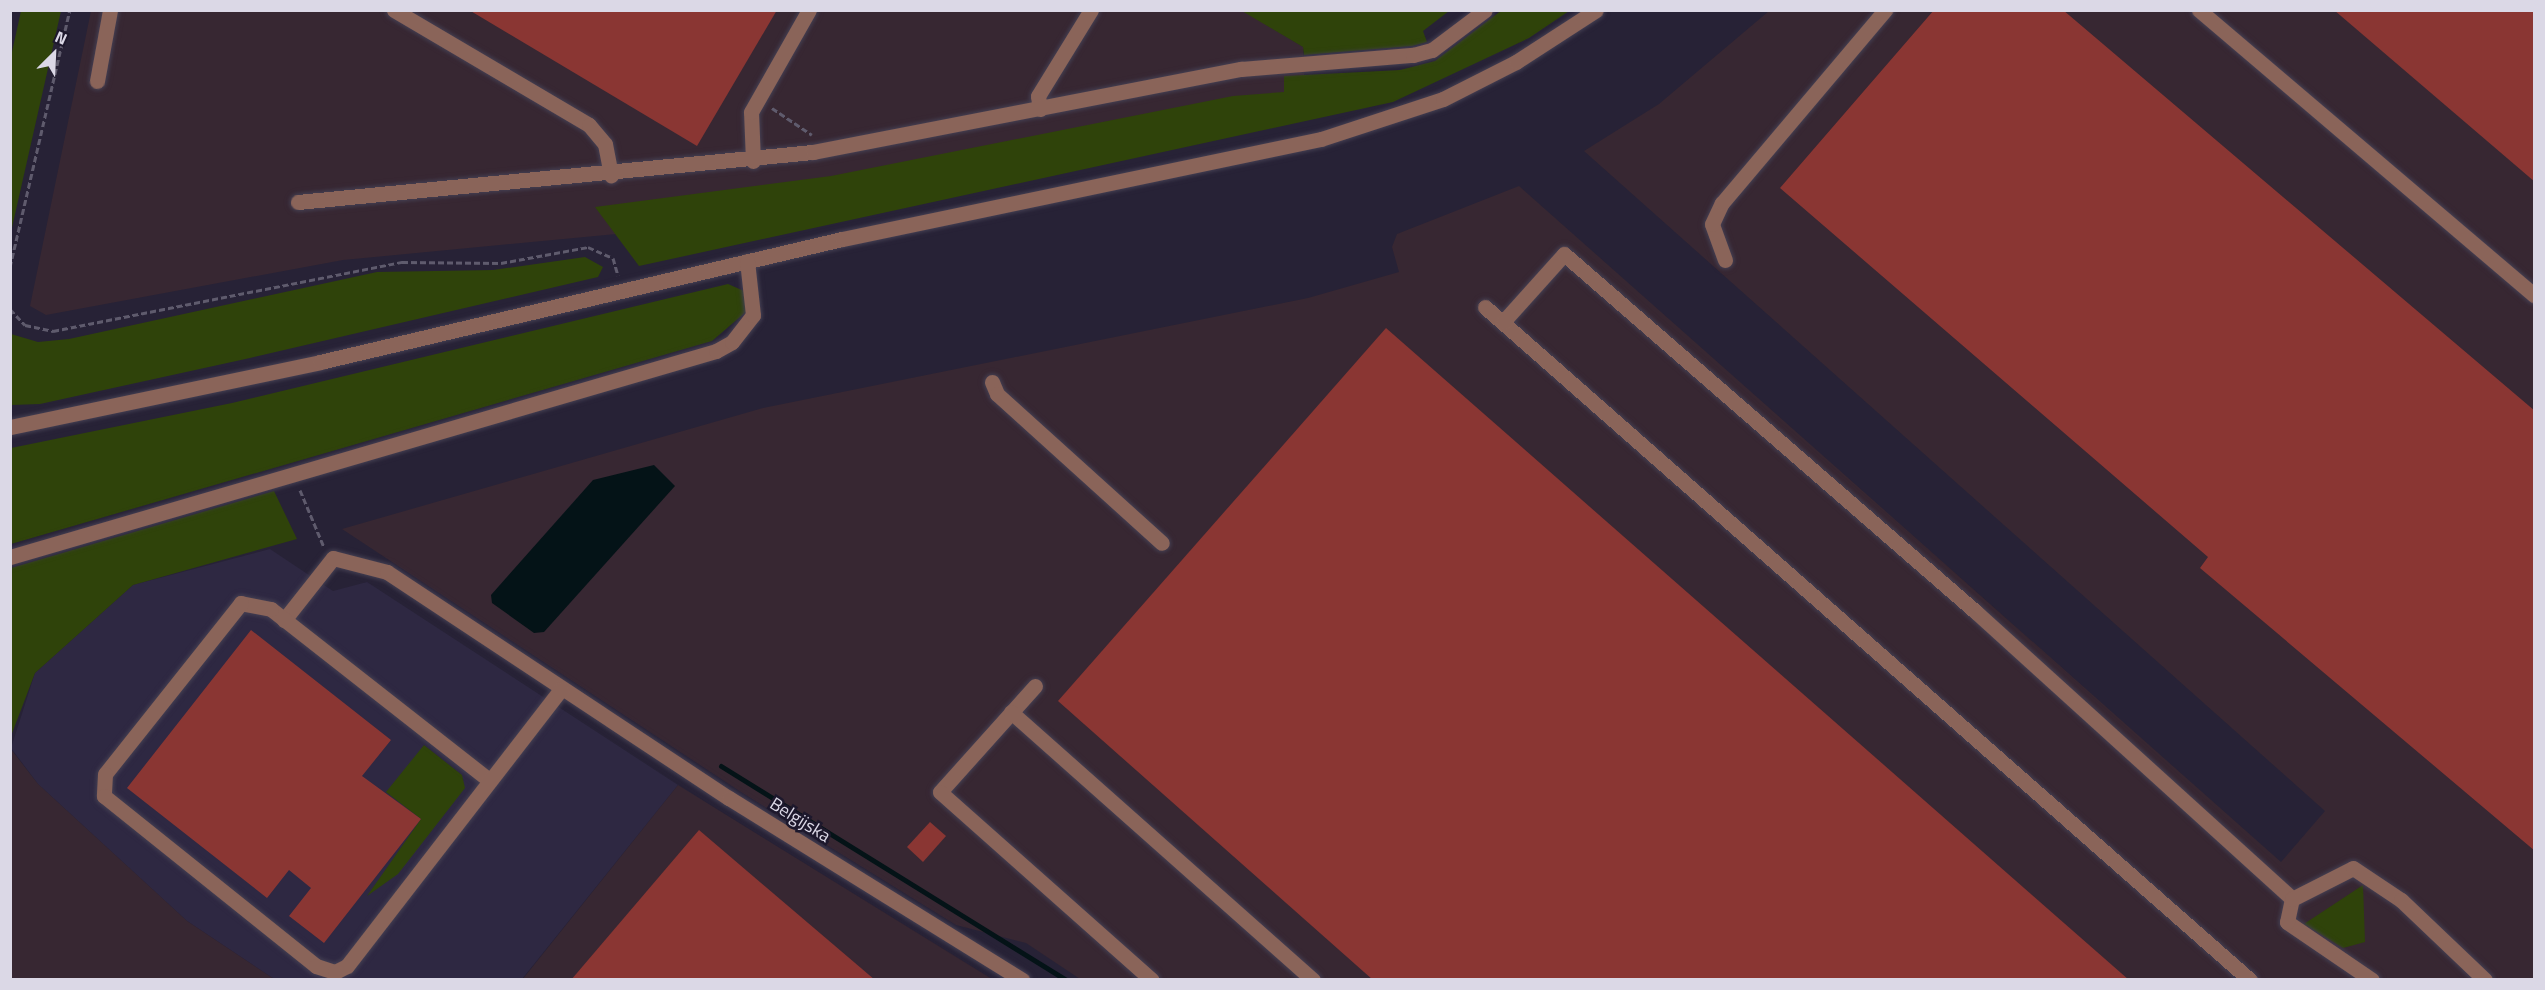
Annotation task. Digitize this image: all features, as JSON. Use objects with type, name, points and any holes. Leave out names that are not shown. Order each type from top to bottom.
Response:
[{"type":"street","points":[[98,81],[110,10]]},
{"type":"street","points":[[394,10],[589,125],[605,144],[611,175]]},
{"type":"street","points":[[753,161],[749,125],[757,99],[810,10]]},
{"type":"street","points":[[1040,109],[1038,96],[1091,10]]},
{"type":"street","points":[[298,202],[753,161],[813,152],[1265,68],[1413,55],[1432,50],[1485,10]]},
{"type":"street","points":[[10,427],[622,291],[747,261],[1359,129],[1489,77],[1596,10]]},
{"type":"street","points":[[1725,260],[1712,224],[1722,203],[1886,10]]},
{"type":"street","points":[[2199,10],[2535,295]]},
{"type":"street","points":[[1503,322],[1564,254],[1976,612],[2292,899]]},
{"type":"street","points":[[10,557],[716,351],[732,342],[753,315],[747,261]]},
{"type":"street","points":[[1485,307],[2250,980]]},
{"type":"street","points":[[992,382],[997,394],[1162,543]]},
{"type":"street","points":[[284,620],[333,558]]},
{"type":"street","name":"Belgijska","points":[[333,558],[387,572],[561,689],[1022,980]]},
{"type":"street","points":[[489,780],[270,609],[242,603],[105,774],[104,796],[316,966],[334,972],[347,966],[561,689]]},
{"type":"street","points":[[1035,686],[940,792],[1152,980]]},
{"type":"street","points":[[1011,712],[1313,980]]},
{"type":"street","points":[[2292,899],[2353,868],[2401,900],[2485,980]]},
{"type":"street","points":[[2292,899],[2287,922],[2372,980]]},
{"type":"path","points":[[10,267],[70,10]]},
{"type":"path","points":[[757,99],[811,130],[813,152]]},
{"type":"path","points":[[10,309],[25,325],[53,331],[402,262],[501,264],[588,247],[614,258],[622,291]]},
{"type":"path","points":[[294,474],[316,536],[333,558]]},
{"type":"shaded area","points":[[1242,10],[1303,47],[1306,114],[805,216],[343,260],[46,315],[30,306],[91,11]]},
{"type":"shaded area","points":[[1769,11],[2534,11],[2534,979],[1080,979],[1026,943],[956,925],[741,792],[342,529],[763,408],[1308,298],[1399,272],[1392,247],[1397,234],[1519,186],[2281,862],[2325,811],[1584,151],[1659,104]]},
{"type":"shaded area","points":[[654,465],[675,486],[544,632],[534,633],[492,603],[491,595],[593,480]]},
{"type":"shaded area","points":[[270,549],[333,591],[367,582],[678,785],[522,979],[274,979],[187,921],[38,784],[11,748],[35,673],[133,585]]},
{"type":"shaded area","points":[[10,748],[38,784],[187,921],[274,979],[11,979]]},
{"type":"shaded area","points":[[678,785],[992,979],[522,980]]},
{"type":"green space","points":[[1502,10],[1569,11],[1529,38],[1393,102],[639,266],[595,207],[831,176],[1233,96],[1284,92],[1284,76],[1400,70],[1435,61]]},
{"type":"green space","points":[[21,11],[61,11],[11,232],[10,61]]},
{"type":"green space","points":[[1242,11],[1449,11],[1423,31],[1427,42],[1412,46],[1304,55],[1303,47]]},
{"type":"green space","points":[[585,257],[603,267],[598,277],[40,404],[11,405],[11,334],[38,342],[69,339],[377,272],[493,270]]},
{"type":"green space","points":[[728,284],[744,291],[747,311],[712,341],[11,544],[11,448],[232,403]]},
{"type":"green space","points":[[274,491],[297,539],[133,585],[35,673],[11,736],[11,568]]},
{"type":"green space","points":[[424,745],[462,775],[465,788],[398,874],[367,896],[421,819],[386,792]]},
{"type":"green space","points":[[2363,885],[2365,942],[2343,948],[2304,924]]},
{"type":"building","points":[[469,10],[777,10],[697,146]]},
{"type":"building","points":[[1934,10],[2063,10],[2535,411],[2535,851],[2200,568],[2208,557],[1780,188]]},
{"type":"building","points":[[2334,10],[2535,10],[2535,182]]},
{"type":"building","points":[[1386,328],[2129,980],[1373,980],[1058,701]]},
{"type":"building","points":[[251,630],[391,740],[362,776],[421,819],[324,943],[289,916],[311,888],[289,870],[267,898],[127,788]]},
{"type":"building","points":[[930,822],[946,836],[923,862],[907,847]]},
{"type":"building","points":[[699,830],[875,980],[571,980]]},
{"type":"waterway","points":[[721,766],[1066,980]]}]
